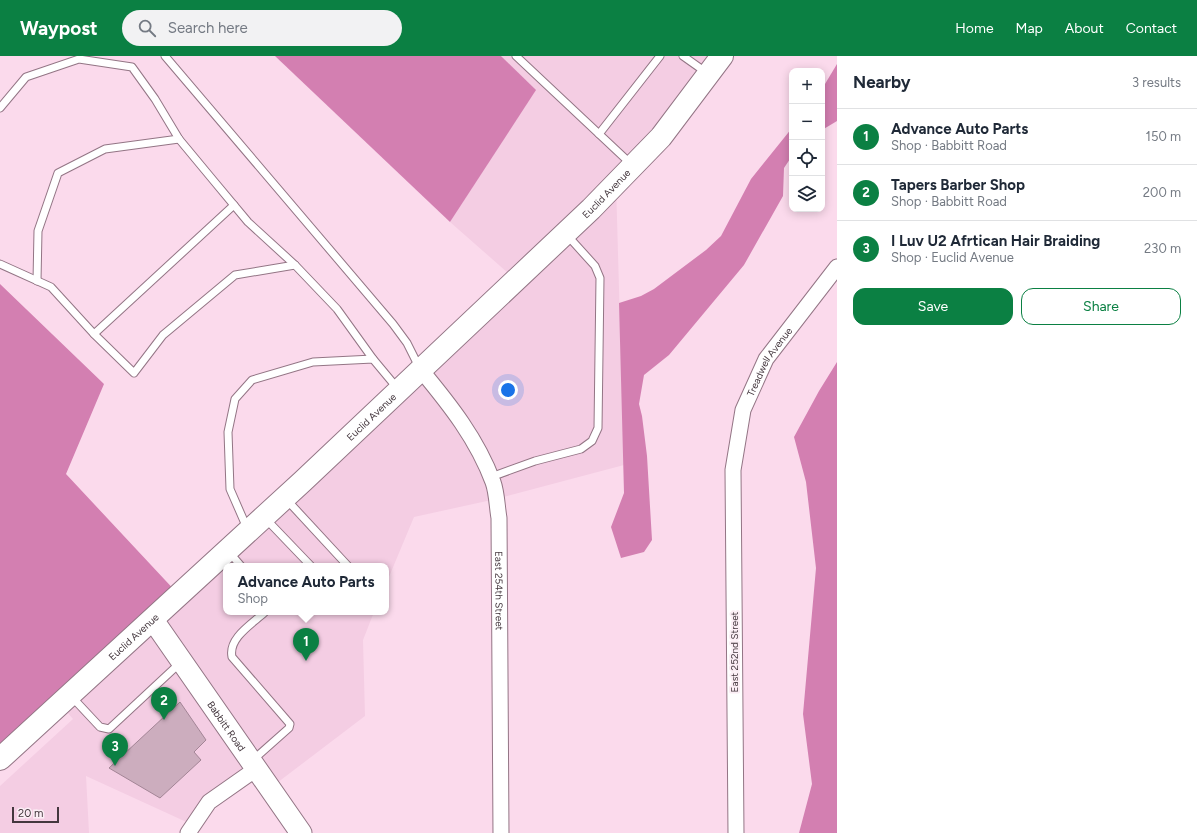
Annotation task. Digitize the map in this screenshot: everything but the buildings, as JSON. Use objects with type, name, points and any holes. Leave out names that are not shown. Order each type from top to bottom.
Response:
[{"type":"main road","name":"Euclid Avenue","points":[[234,558],[256,524],[400,390],[633,166],[661,137],[722,56]]},
{"type":"main road","name":"Euclid Avenue","points":[[0,759],[153,620],[223,566]]},
{"type":"main road","name":"Babbitt Road","points":[[153,620],[301,833]]},
{"type":"street","name":"Treadwell Avenue","points":[[733,470],[742,410],[766,358],[837,267]]},
{"type":"street","name":"East 254th Street","points":[[421,370],[452,407],[476,442],[491,477],[499,518],[501,833]]},
{"type":"street","name":"East 252nd Street","points":[[733,470],[736,833]]},
{"type":"street","points":[[188,833],[209,802],[253,765]]},
{"type":"lane","points":[[165,56],[392,324],[407,343],[421,370]]},
{"type":"lane","points":[[516,56],[633,166]]},
{"type":"lane","points":[[599,134],[660,56]]},
{"type":"lane","points":[[683,56],[708,74]]},
{"type":"lane","points":[[0,108],[26,77],[79,59],[132,67],[155,99],[179,139],[248,222],[295,265],[337,309],[373,359],[400,390]]},
{"type":"lane","points":[[37,281],[38,231],[58,174],[105,149],[179,139]]},
{"type":"lane","points":[[94,334],[234,205]]},
{"type":"lane","points":[[491,477],[535,460],[581,449],[592,441],[598,428],[600,278],[595,266],[565,233]]},
{"type":"lane","points":[[0,264],[51,287],[94,334],[134,373],[163,335],[235,275],[295,265]]},
{"type":"lane","points":[[307,563],[256,524],[230,489],[228,432],[235,399],[252,380],[313,362],[373,359]]},
{"type":"lane","points":[[285,498],[345,563]]},
{"type":"lane","points":[[253,765],[289,728],[290,724],[232,657],[231,650],[233,643],[262,615]]},
{"type":"lane","points":[[70,695],[100,727],[109,729],[182,662]]},
{"type":"shaded area","points":[[275,56],[501,56],[536,90],[450,222]]},
{"type":"shaded area","points":[[501,56],[722,56],[616,183],[624,465],[496,499],[414,517],[389,577],[389,563],[223,563],[223,615],[373,615],[363,640],[365,716],[269,789],[256,769],[193,825],[86,776],[89,833],[0,833],[0,786],[73,719],[60,704],[516,280],[450,222],[535,90]]},
{"type":"shaded area","points":[[837,64],[837,121],[825,128],[825,104],[825,84]]},
{"type":"shaded area","points":[[789,132],[789,160],[784,168],[783,196],[744,265],[669,355],[644,375],[639,404],[647,456],[652,540],[644,552],[621,558],[611,527],[624,493],[619,303],[641,296],[654,289],[706,250],[721,236],[751,179]]},
{"type":"shaded area","points":[[0,284],[104,384],[66,474],[179,595],[0,758]]},
{"type":"shaded area","points":[[837,362],[837,833],[799,833],[812,784],[803,714],[816,568],[806,482],[794,437]]},
{"type":"place","name":"Advance Auto Parts","points":[[306,661]]},
{"type":"place","name":"Tapers Barber Shop","points":[[164,720]]},
{"type":"place","name":"I Luv U2 Afrtican Hair Braiding","points":[[115,766]]}]
